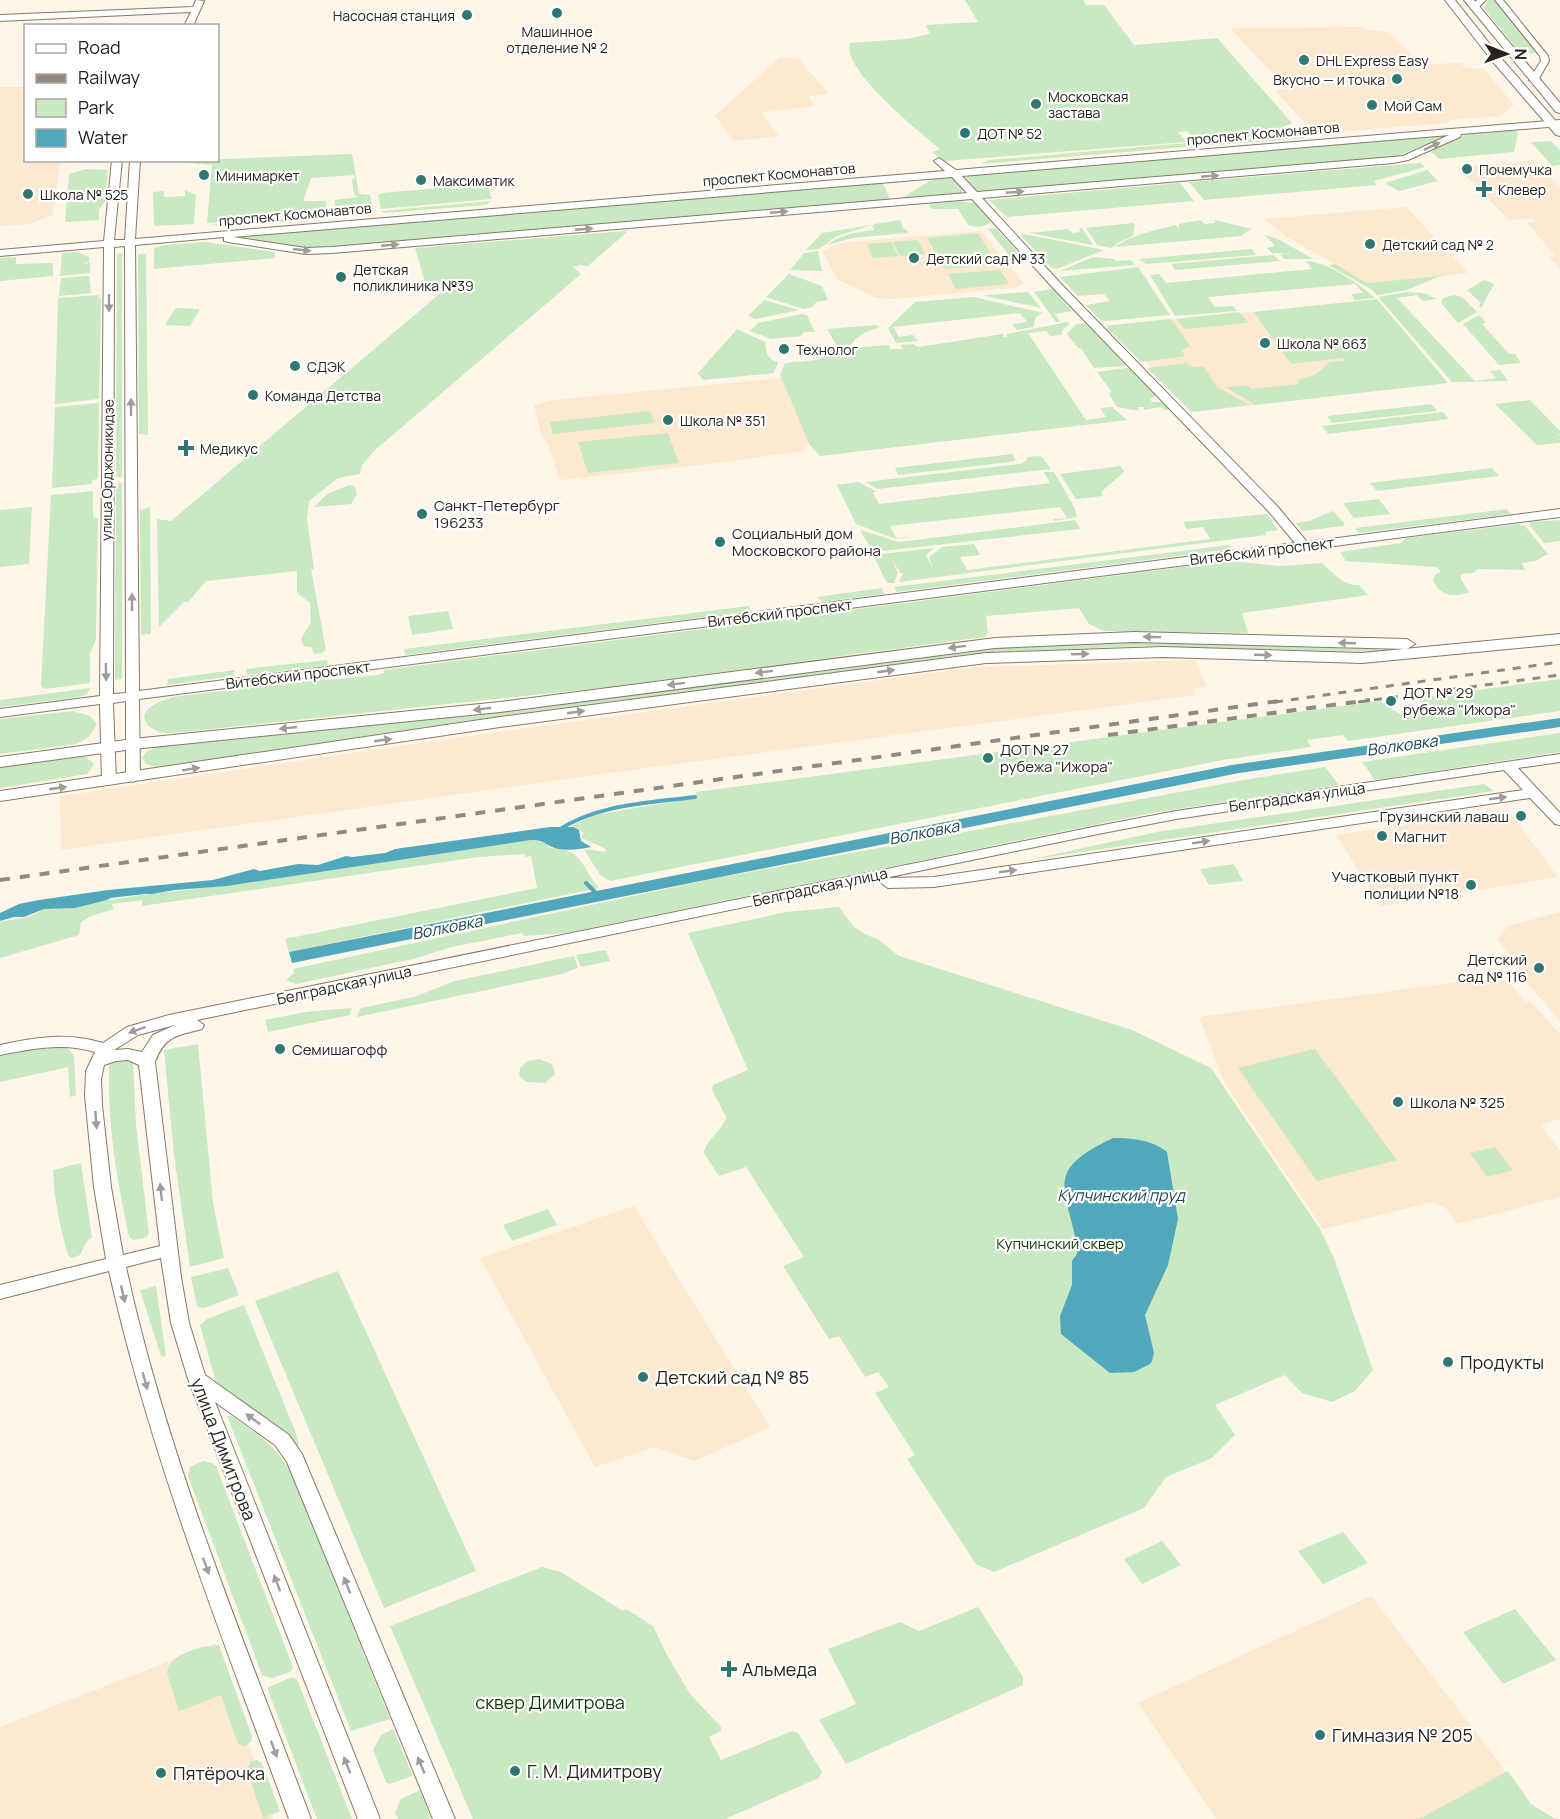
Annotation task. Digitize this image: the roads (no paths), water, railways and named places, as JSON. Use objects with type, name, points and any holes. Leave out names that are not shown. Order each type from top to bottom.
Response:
[{"type":"main road","points":[[1450,0],[1497,60],[1554,120],[1560,133]]},
{"type":"main road","points":[[1475,2],[1534,80],[1560,110]]},
{"type":"main road","points":[[0,762],[133,744],[480,709],[995,643],[1134,637],[1395,644],[1560,628]]},
{"type":"main road","points":[[0,796],[511,721],[986,658],[1141,652],[1362,658],[1560,639]]},
{"type":"street","points":[[174,21],[184,0]]},
{"type":"street","points":[[189,24],[200,0]]},
{"type":"street","points":[[1499,0],[1544,56],[1545,61],[1534,80]]},
{"type":"street","points":[[0,18],[196,9]]},
{"type":"street","name":"проспект Космонавтов","points":[[0,253],[130,239],[1470,131],[1554,120]]},
{"type":"street","name":"проспект Космонавтов","points":[[130,239],[204,235],[1554,120]]},
{"type":"street","points":[[204,235],[295,250],[321,251],[1399,159],[1470,131]]},
{"type":"street","name":"улица Орджоникидзе","points":[[110,781],[106,699],[109,241],[117,162]]},
{"type":"street","name":"улица Орджоникидзе","points":[[133,778],[130,239],[135,162]]},
{"type":"street","points":[[939,162],[952,171],[1088,318],[1274,510],[1304,546]]},
{"type":"street","name":"проспект Космонавтов","points":[[0,247],[109,241]]},
{"type":"street","name":"Витебский проспект","points":[[0,713],[1560,513]]},
{"type":"street","name":"Белградская улица","points":[[147,1062],[159,1038],[182,1028],[1182,823],[1512,770],[1560,758]]},
{"type":"street","name":"Белградская улица","points":[[101,1055],[131,1031],[171,1020],[1098,830],[1176,815],[1512,770],[1560,767]]},
{"type":"street","points":[[1512,770],[1560,821]]},
{"type":"street","points":[[888,883],[934,882],[1533,793]]},
{"type":"street","points":[[0,1050],[62,1040],[78,1040],[101,1055],[132,1054],[147,1062]]},
{"type":"street","points":[[101,1055],[93,1080],[103,1194],[141,1364],[175,1481],[300,1819]]},
{"type":"street","name":"улица Димитрова","points":[[147,1062],[168,1250],[180,1323],[197,1379],[369,1819]]},
{"type":"street","points":[[0,1292],[168,1250]]},
{"type":"street","points":[[197,1379],[282,1440],[296,1458],[444,1819]]},
{"type":"water","name":"Волковка","points":[[1560,718],[1560,727],[1239,773],[292,963],[289,952],[1232,765]]},
{"type":"water","points":[[550,827],[573,827],[579,830],[581,841],[591,847],[561,849],[541,841],[531,840],[227,886],[152,894],[119,893],[107,900],[75,908],[44,909],[24,917],[0,921],[0,913],[19,904],[39,900],[108,890],[213,880],[254,869],[260,871],[298,864],[318,865],[346,856],[385,853],[395,849]]},
{"type":"water","name":"Купчинский пруд","points":[[1113,1138],[1149,1142],[1167,1152],[1178,1219],[1168,1265],[1145,1315],[1154,1353],[1152,1361],[1134,1372],[1110,1373],[1061,1334],[1060,1316],[1072,1285],[1072,1261],[1077,1254],[1077,1244],[1067,1206],[1065,1180],[1069,1169],[1078,1159]]},
{"type":"waterway","points":[[557,831],[589,815],[606,810],[695,797]]},
{"type":"waterway","points":[[586,883],[596,893]]},
{"type":"waterway","points":[[110,896],[144,892]]},
{"type":"railway","points":[[1275,702],[1560,662]]},
{"type":"railway","points":[[1358,702],[1560,675]]},
{"type":"railway","points":[[0,880],[1286,700]]},
{"type":"railway","points":[[1108,735],[1370,700]]},
{"type":"place","name":"Машинное отделение № 2","points":[[557,13]]},
{"type":"place","name":"Насосная станция","points":[[467,15]]},
{"type":"place","name":"DHL Express Easy","points":[[1304,60]]},
{"type":"place","name":"Вкусно — и точка","points":[[1397,79]]},
{"type":"place","name":"Московская застава","points":[[1036,104]]},
{"type":"place","name":"Мой Сам","points":[[1372,105]]},
{"type":"place","name":"ДОТ № 52","points":[[965,133]]},
{"type":"place","name":"Почемучка","points":[[1467,169]]},
{"type":"place","name":"Минимаркет","points":[[204,175]]},
{"type":"place","name":"Максиматик","points":[[421,180]]},
{"type":"place","name":"Клевер","points":[[1484,189]]},
{"type":"place","name":"Школа № 525","points":[[28,194]]},
{"type":"place","name":"Детский сад № 2","points":[[1370,244]]},
{"type":"place","name":"Детский сад № 33","points":[[914,258]]},
{"type":"place","name":"Детская поликлиника №39","points":[[341,277]]},
{"type":"place","name":"Школа № 663","points":[[1265,343]]},
{"type":"place","name":"Технолог","points":[[784,349]]},
{"type":"place","name":"СДЭК","points":[[295,366]]},
{"type":"place","name":"Команда Детства","points":[[253,395]]},
{"type":"place","name":"Школа № 351","points":[[668,420]]},
{"type":"place","name":"Медикус","points":[[186,448]]},
{"type":"place","name":"Санкт-Петербург 196233","points":[[422,514]]},
{"type":"place","name":"Социальный дом Московского района","points":[[720,542]]},
{"type":"place","name":"ДОТ № 29 рубежа \"Ижора\"","points":[[1391,701]]},
{"type":"place","name":"ДОТ № 27 рубежа \"Ижора\"","points":[[988,758]]},
{"type":"place","name":"Грузинский лаваш","points":[[1521,816]]},
{"type":"place","name":"Магнит","points":[[1382,836]]},
{"type":"place","name":"Участковый пункт полиции №18","points":[[1471,885]]},
{"type":"place","name":"Детский сад № 116","points":[[1539,968]]},
{"type":"place","name":"Семишагофф","points":[[280,1049]]},
{"type":"place","name":"Школа № 325","points":[[1398,1102]]},
{"type":"place","name":"Продукты","points":[[1448,1362]]},
{"type":"place","name":"Детский сад № 85","points":[[643,1377]]},
{"type":"place","name":"Альмеда","points":[[729,1669]]},
{"type":"place","name":"Гимназия № 205","points":[[1320,1735]]},
{"type":"place","name":"Г. М. Димитрову","points":[[515,1771]]},
{"type":"place","name":"Пятёрочка","points":[[161,1773]]},
{"type":"park label","name":"Купчинский сквер","points":[[1060,1243]]},
{"type":"park label","name":"сквер Димитрова","points":[[550,1702]]}]
